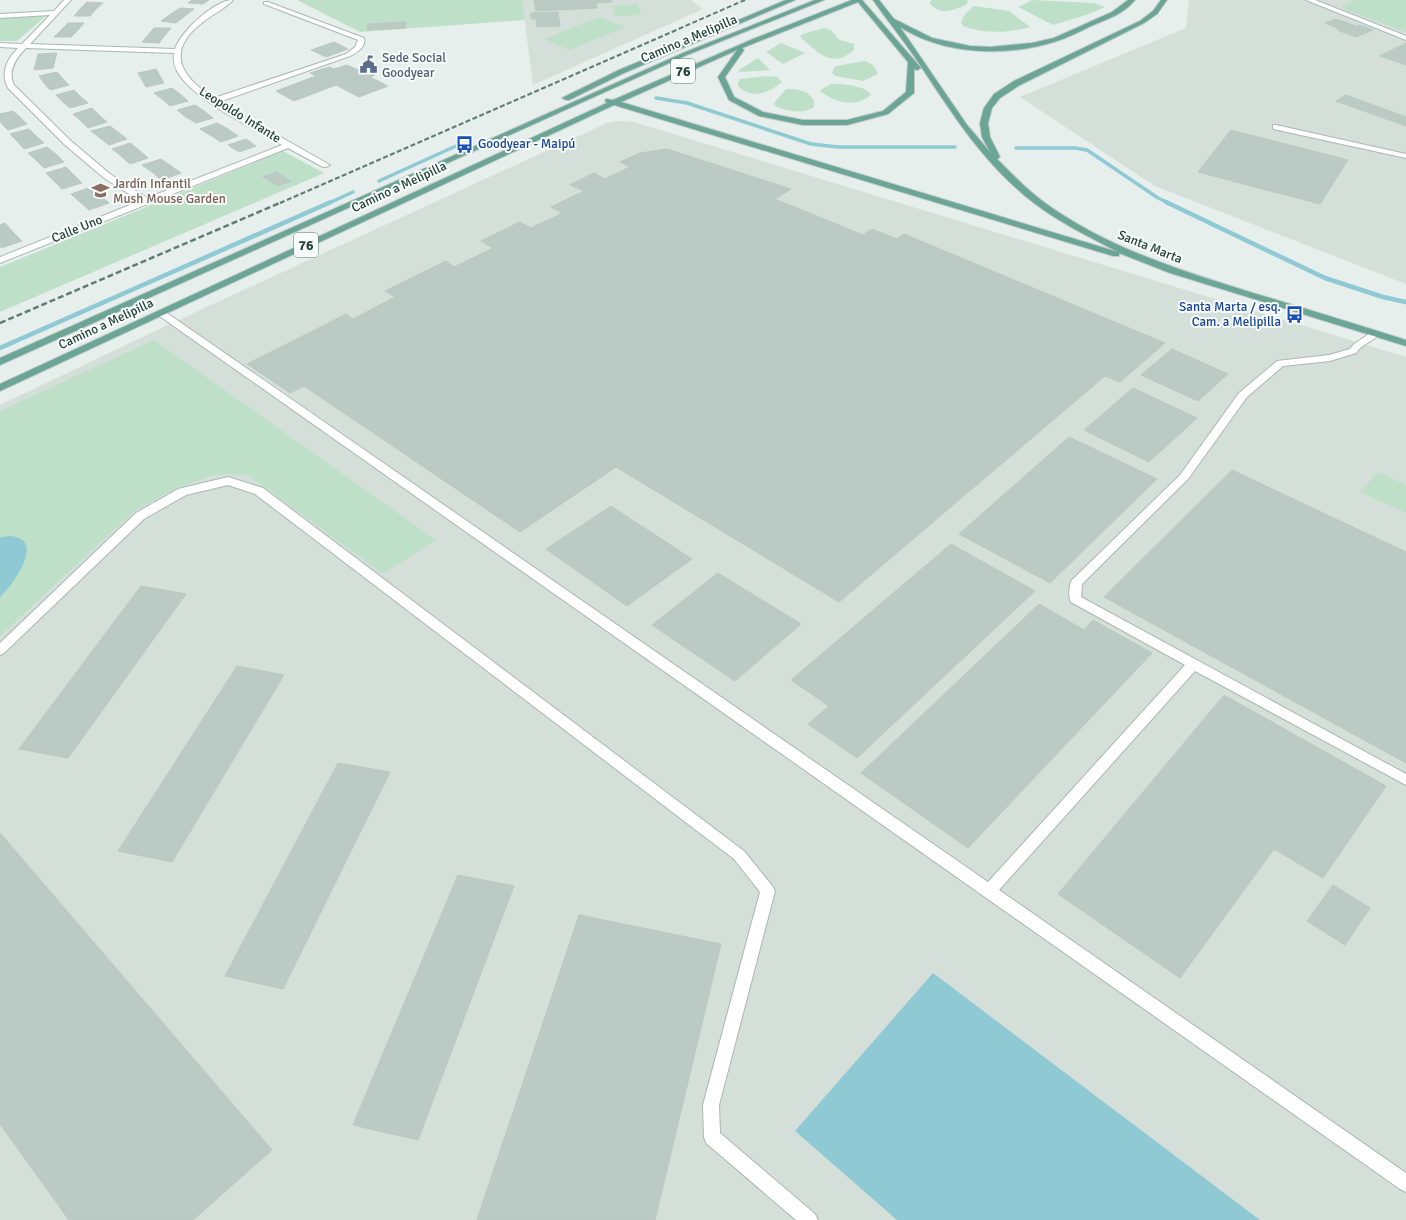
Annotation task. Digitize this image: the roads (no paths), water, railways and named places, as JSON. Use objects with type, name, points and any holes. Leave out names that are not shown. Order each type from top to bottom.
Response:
[{"type":"main road","points":[[508,133],[530,117],[600,81],[672,49],[792,0]]},
{"type":"main road","name":"Camino a Melipilla","points":[[0,362],[605,89],[718,40],[821,0]]},
{"type":"main road","name":"Camino a Melipilla","points":[[0,388],[612,103],[755,40],[859,0]]},
{"type":"main road","name":"Santa Marta","points":[[859,0],[911,62],[938,88]]},
{"type":"main road","points":[[876,0],[887,14],[906,29],[923,36],[942,42],[974,47],[1013,48],[1041,44],[1064,36],[1120,10],[1132,0]]},
{"type":"main road","points":[[1006,174],[992,150],[984,129],[985,115],[997,96],[1023,80],[1142,22],[1156,13],[1161,8],[1164,0]]},
{"type":"main road","name":"Santa Marta","points":[[887,14],[977,142],[1006,174],[1038,202],[1070,223],[1118,248],[1173,272],[1406,343]]},
{"type":"main road","points":[[755,40],[728,60],[722,71],[720,79],[721,87],[729,98],[741,106],[764,116],[788,122],[815,124],[849,122],[869,118],[889,111],[904,102],[912,92],[915,75],[911,62]]},
{"type":"main road","points":[[605,89],[602,94],[603,97],[612,103],[646,111],[1173,272]]},
{"type":"street","points":[[68,0],[23,46],[12,61],[7,71],[6,79],[11,86],[68,143],[106,176],[146,201]]},
{"type":"street","points":[[0,45],[178,51],[182,39],[192,28],[230,0]]},
{"type":"street","points":[[1309,0],[1406,38]]},
{"type":"street","points":[[214,101],[348,55],[358,49],[362,43],[362,39],[266,3]]},
{"type":"street","points":[[0,16],[55,13]]},
{"type":"street","name":"Leopoldo Infante","points":[[178,51],[178,64],[185,76],[214,101],[288,145],[326,165]]},
{"type":"street","points":[[1276,128],[1406,156]]},
{"type":"street","name":"Calle Uno","points":[[0,260],[288,145]]},
{"type":"street","points":[[161,313],[1406,1183]]},
{"type":"street","points":[[1375,334],[1357,346],[1353,352],[1330,358],[1280,364],[1243,395],[1184,477],[1076,583],[1075,599],[1193,665],[1406,780]]},
{"type":"street","points":[[0,650],[140,516],[182,492],[228,481],[259,491],[739,854],[768,891],[711,1105],[712,1137],[809,1220]]},
{"type":"street","points":[[989,892],[1193,665]]},
{"type":"water","points":[[10,536],[21,539],[26,545],[27,553],[19,573],[0,597],[0,537]]},
{"type":"water","points":[[933,973],[1260,1220],[897,1220],[795,1131]]},
{"type":"waterway","points":[[656,98],[687,103],[811,144],[838,147],[955,147]]},
{"type":"waterway","points":[[379,181],[456,146]]},
{"type":"waterway","points":[[1016,148],[1075,148],[1087,150],[1158,198],[1169,203]]},
{"type":"waterway","points":[[329,203],[353,192]]},
{"type":"waterway","points":[[0,348],[331,202]]},
{"type":"waterway","points":[[1166,202],[1325,278],[1383,297],[1406,302]]},
{"type":"railway","points":[[280,203],[745,0]]},
{"type":"railway","points":[[0,323],[282,202]]},
{"type":"place","name":"Sede Social Goodyear","points":[[369,65]]},
{"type":"place","name":"Goodyear - Maipú","points":[[465,144]]},
{"type":"place","name":"Jardín Infantil Mush Mouse Garden","points":[[100,191]]},
{"type":"place","name":"Santa Marta / esq. Cam. a Melipilla","points":[[1294,314]]}]
